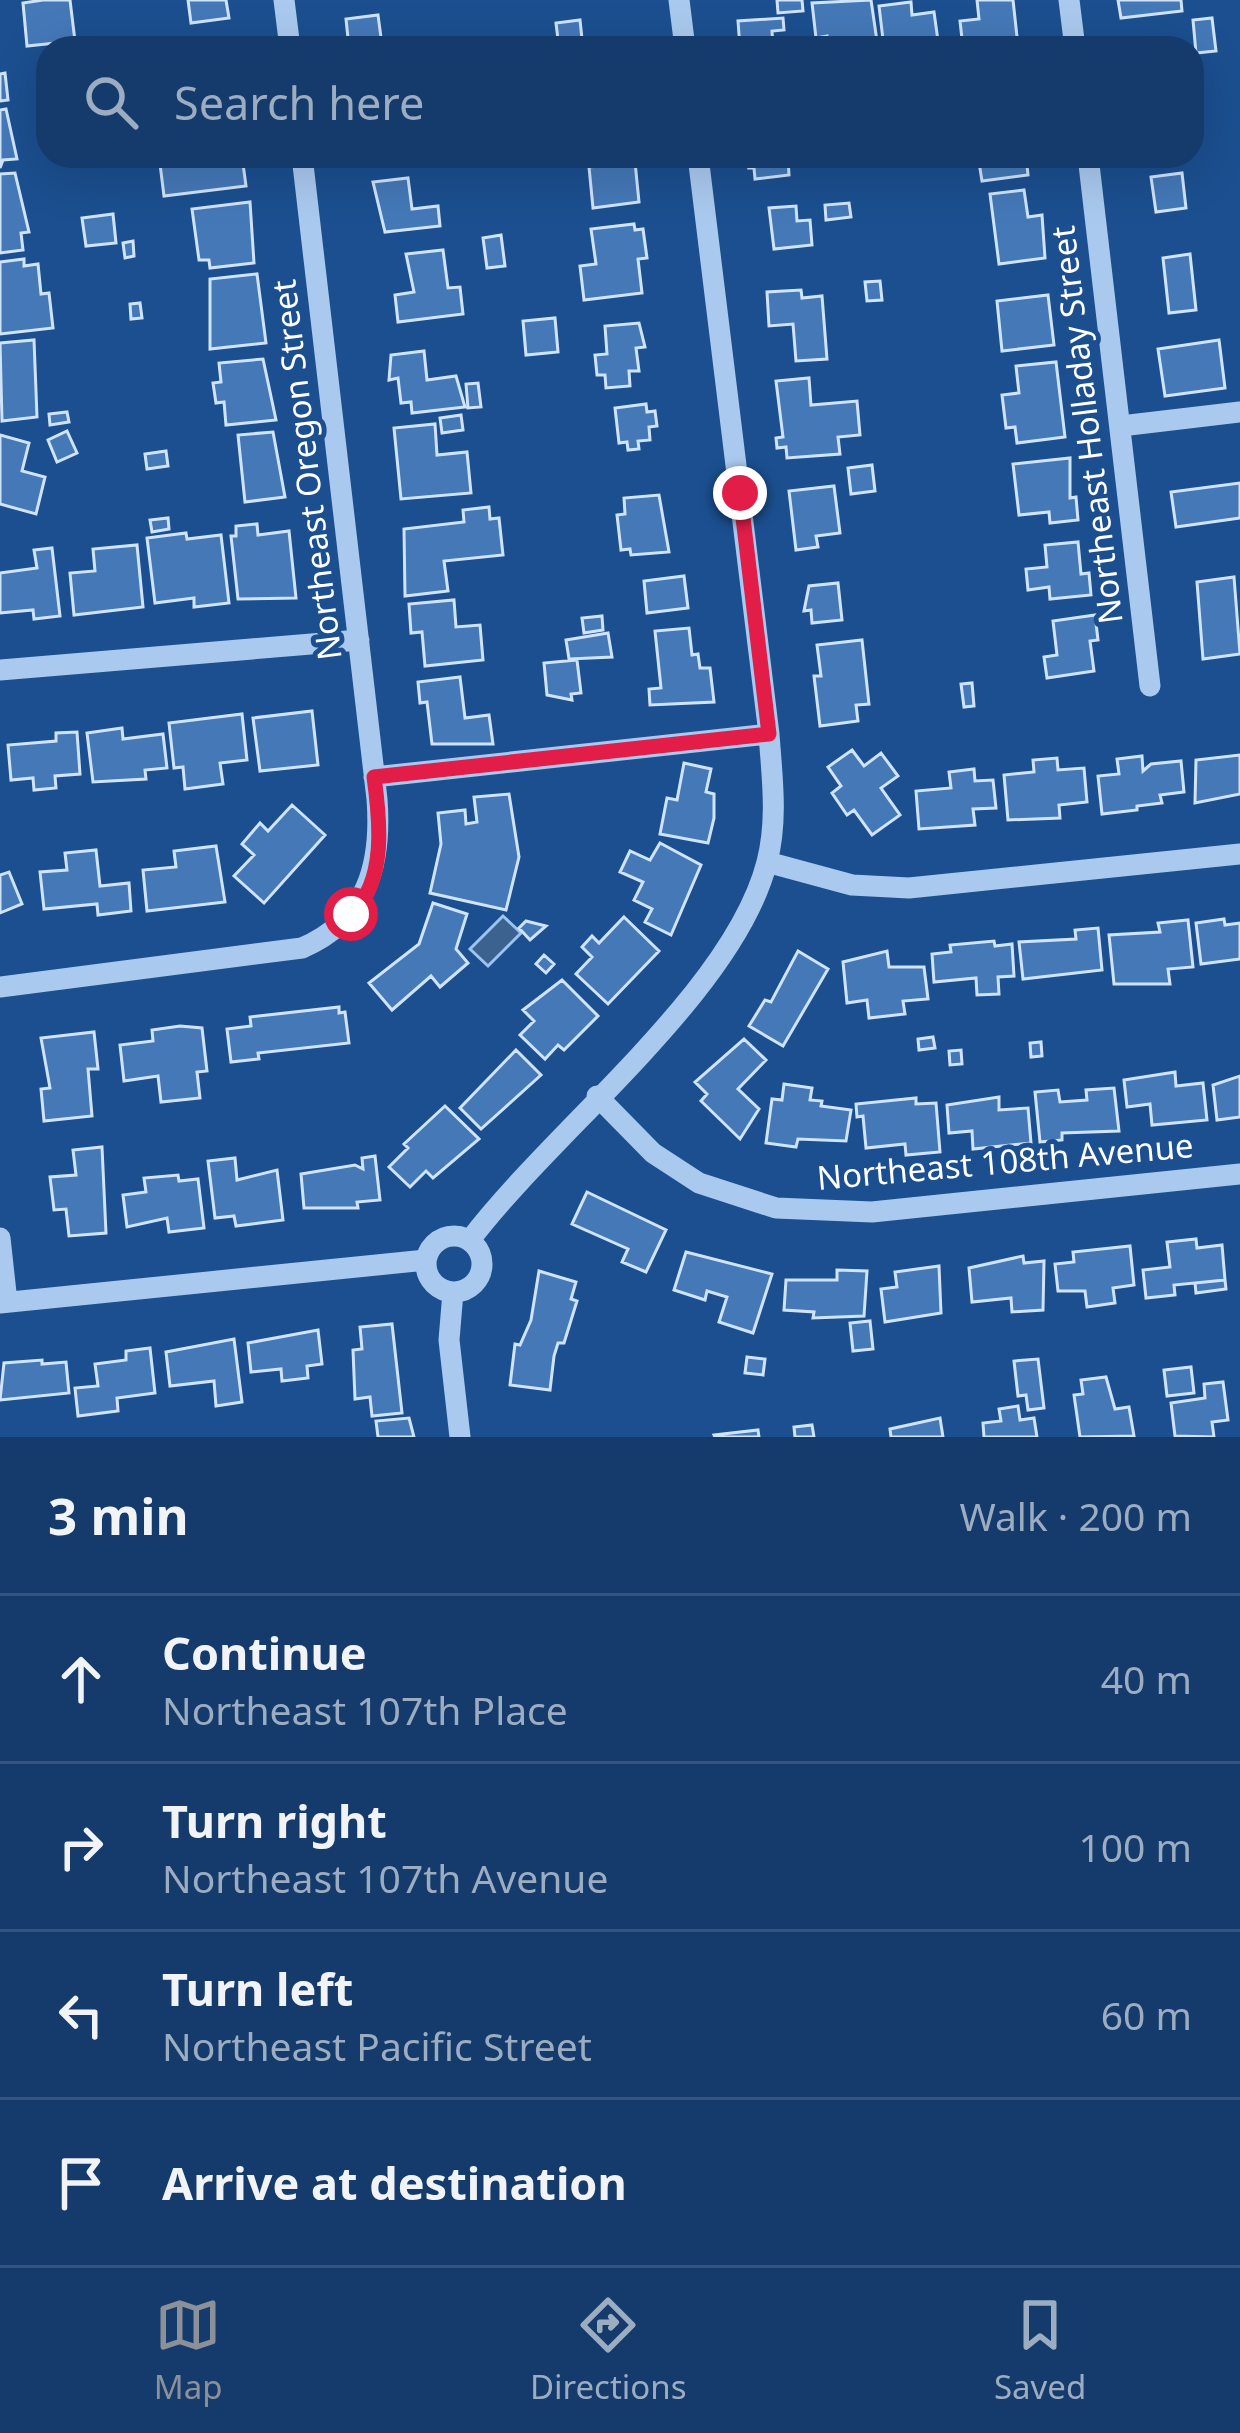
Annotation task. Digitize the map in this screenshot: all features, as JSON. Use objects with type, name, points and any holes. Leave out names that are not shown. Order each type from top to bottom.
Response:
[{"type":"street","points":[[284,0],[288,36]]},
{"type":"street","points":[[679,0],[684,36]]},
{"type":"street","points":[[1069,0],[1074,36]]},
{"type":"street","name":"Northeast Oregon Street","points":[[0,987],[274,953],[324,939],[359,907],[372,877],[380,838],[303,168]]},
{"type":"street","points":[[470,1240],[514,1182],[717,964],[744,922],[767,862],[774,803],[769,734],[699,168]]},
{"type":"street","name":"Northeast Holladay Street","points":[[1089,168],[1150,686]]},
{"type":"street","points":[[1121,426],[1240,412]]},
{"type":"street","points":[[0,670],[359,640]]},
{"type":"street","points":[[374,777],[769,734]]},
{"type":"street","points":[[767,862],[852,884],[909,888],[1240,854]]},
{"type":"street","name":"Northeast 108th Avenue","points":[[596,1096],[653,1153],[699,1183],[776,1208],[872,1212],[1240,1174]]},
{"type":"street","points":[[0,1238],[3,1302],[426,1260]]},
{"type":"street","points":[[426,1260],[440,1239],[470,1240]]},
{"type":"street","points":[[426,1260],[434,1286],[454,1292],[473,1284],[480,1272],[479,1252],[470,1240]]},
{"type":"street","points":[[454,1292],[449,1340],[460,1437]]},
{"type":"water","points":[[503,916],[521,933],[488,966],[470,949]]},
{"type":"building","points":[[70,0],[74,36],[36,36],[36,45],[27,46],[23,3]]},
{"type":"building","points":[[188,0],[226,0],[229,18],[191,23]]},
{"type":"building","points":[[777,0],[802,0],[803,11],[778,13]]},
{"type":"building","points":[[871,0],[876,36],[816,36],[812,3]]},
{"type":"building","points":[[977,0],[1013,0],[1017,36],[962,36],[960,21],[979,19]]},
{"type":"building","points":[[1118,0],[1181,0],[1182,11],[1121,18]]},
{"type":"building","points":[[911,2],[912,15],[934,12],[937,36],[883,36],[879,6]]},
{"type":"building","points":[[378,15],[381,36],[348,36],[346,19]]},
{"type":"building","points":[[783,18],[784,30],[772,31],[772,36],[739,36],[738,21]]},
{"type":"building","points":[[1212,18],[1216,51],[1204,52],[1204,36],[1194,36],[1193,20]]},
{"type":"building","points":[[580,20],[582,36],[558,36],[556,23]]},
{"type":"building","points":[[5,73],[8,100],[0,101],[0,74]]},
{"type":"building","points":[[6,109],[17,159],[3,160],[0,168],[0,110]]},
{"type":"building","points":[[160,168],[244,168],[246,186],[164,196]]},
{"type":"building","points":[[589,168],[636,168],[639,202],[593,208]]},
{"type":"building","points":[[754,168],[789,168],[789,175],[755,179]]},
{"type":"building","points":[[980,168],[1027,168],[1028,175],[982,181]]},
{"type":"building","points":[[15,173],[29,232],[21,233],[23,250],[0,253],[0,174]]},
{"type":"building","points":[[1182,173],[1186,208],[1156,212],[1151,177]]},
{"type":"building","points":[[408,178],[412,209],[438,206],[440,226],[385,232],[373,182]]},
{"type":"building","points":[[1024,190],[1028,217],[1042,215],[1045,258],[999,264],[990,194]]},
{"type":"building","points":[[250,202],[254,263],[210,268],[209,260],[199,260],[192,209]]},
{"type":"building","points":[[849,203],[851,217],[826,220],[825,205]]},
{"type":"building","points":[[796,206],[797,221],[810,220],[812,245],[774,249],[769,208]]},
{"type":"building","points":[[113,214],[116,243],[86,246],[82,218]]},
{"type":"building","points":[[634,224],[635,230],[643,229],[647,258],[638,259],[642,293],[584,300],[580,266],[596,264],[591,229]]},
{"type":"building","points":[[501,235],[505,266],[487,268],[483,238]]},
{"type":"building","points":[[133,241],[134,256],[125,258],[123,243]]},
{"type":"building","points":[[443,250],[448,288],[460,287],[463,314],[398,322],[395,295],[414,292],[406,254]]},
{"type":"building","points":[[1190,254],[1196,310],[1169,313],[1163,258]]},
{"type":"building","points":[[24,259],[24,266],[38,264],[41,294],[49,293],[53,328],[0,334],[0,262]]},
{"type":"building","points":[[257,274],[266,343],[210,349],[210,279]]},
{"type":"building","points":[[880,281],[882,300],[867,301],[865,282]]},
{"type":"building","points":[[801,290],[802,298],[822,296],[827,359],[796,361],[793,324],[769,326],[767,292]]},
{"type":"building","points":[[1048,295],[1054,345],[1002,351],[997,301]]},
{"type":"building","points":[[140,303],[142,318],[131,319],[130,304]]},
{"type":"building","points":[[555,318],[558,352],[526,355],[523,321]]},
{"type":"building","points":[[639,323],[645,347],[636,348],[639,371],[629,371],[630,386],[606,388],[605,375],[597,375],[595,355],[607,354],[605,326]]},
{"type":"building","points":[[34,340],[37,417],[2,421],[0,343]]},
{"type":"building","points":[[1219,340],[1225,388],[1165,396],[1158,349]]},
{"type":"building","points":[[424,351],[427,380],[456,376],[465,407],[412,413],[411,402],[401,403],[398,378],[389,380],[391,355]]},
{"type":"building","points":[[263,359],[276,420],[226,425],[224,402],[216,403],[213,383],[221,382],[219,363]]},
{"type":"building","points":[[1056,362],[1065,437],[1017,443],[1015,427],[1006,428],[1002,395],[1019,393],[1016,366]]},
{"type":"building","points":[[809,378],[811,405],[857,401],[860,435],[838,437],[840,454],[787,458],[786,447],[777,448],[776,438],[783,437],[776,381]]},
{"type":"building","points":[[478,383],[481,407],[468,408],[466,384]]},
{"type":"building","points":[[646,404],[647,412],[655,411],[657,426],[649,427],[650,440],[638,441],[639,449],[628,450],[627,442],[619,443],[615,408]]},
{"type":"building","points":[[67,412],[69,422],[50,425],[49,414]]},
{"type":"building","points":[[461,415],[463,430],[442,433],[440,418]]},
{"type":"building","points":[[435,424],[437,455],[467,452],[471,493],[401,499],[394,428]]},
{"type":"building","points":[[67,431],[77,453],[57,462],[48,440]]},
{"type":"building","points":[[273,432],[285,497],[245,502],[238,435]]},
{"type":"building","points":[[0,435],[29,443],[22,471],[45,477],[36,514],[0,504]]},
{"type":"building","points":[[166,451],[168,466],[147,469],[145,454]]},
{"type":"building","points":[[1070,458],[1070,498],[1076,497],[1078,520],[1050,523],[1049,512],[1019,515],[1013,464]]},
{"type":"building","points":[[872,465],[875,491],[851,494],[848,468]]},
{"type":"building","points":[[1240,483],[1240,518],[1176,527],[1171,492]]},
{"type":"building","points":[[834,486],[840,533],[816,536],[818,547],[796,550],[789,491]]},
{"type":"building","points":[[659,495],[669,552],[631,555],[630,549],[621,550],[617,515],[625,514],[624,498]]},
{"type":"building","points":[[489,507],[490,519],[499,518],[503,555],[444,561],[448,591],[405,596],[404,529],[464,522],[463,510]]},
{"type":"building","points":[[168,518],[169,529],[152,532],[150,520]]},
{"type":"building","points":[[257,524],[258,535],[289,531],[296,598],[238,599],[231,536],[236,536],[236,526]]},
{"type":"building","points":[[186,533],[187,539],[221,535],[229,603],[194,607],[194,598],[155,603],[147,538]]},
{"type":"building","points":[[1078,542],[1081,574],[1089,573],[1091,595],[1050,599],[1049,587],[1028,590],[1026,569],[1047,567],[1045,545]]},
{"type":"building","points":[[137,545],[143,607],[74,615],[70,573],[95,571],[93,549]]},
{"type":"building","points":[[52,548],[60,616],[34,619],[33,610],[0,613],[0,573],[37,568],[34,550]]},
{"type":"building","points":[[684,576],[688,608],[647,613],[644,581]]},
{"type":"building","points":[[1234,577],[1240,654],[1203,659],[1197,582]]},
{"type":"building","points":[[838,583],[842,620],[812,623],[811,610],[804,611],[809,586]]},
{"type":"building","points":[[454,600],[456,627],[480,625],[483,660],[425,666],[422,632],[411,633],[409,604]]},
{"type":"building","points":[[1095,615],[1098,640],[1090,641],[1094,671],[1047,678],[1044,657],[1057,655],[1053,621]]},
{"type":"building","points":[[602,616],[603,630],[584,633],[582,618]]},
{"type":"building","points":[[689,628],[692,655],[698,654],[700,668],[710,668],[714,702],[650,705],[649,689],[661,688],[655,631]]},
{"type":"building","points":[[608,633],[612,657],[569,659],[566,640]]},
{"type":"building","points":[[862,640],[869,704],[856,705],[858,721],[820,726],[814,676],[821,676],[817,645]]},
{"type":"building","points":[[577,660],[581,693],[571,694],[572,700],[547,695],[544,663]]},
{"type":"building","points":[[460,677],[465,718],[489,715],[493,744],[432,744],[427,702],[420,703],[418,682]]},
{"type":"building","points":[[972,683],[974,706],[964,707],[961,684]]},
{"type":"building","points":[[312,711],[318,765],[260,771],[253,718]]},
{"type":"building","points":[[242,714],[247,760],[220,763],[223,784],[185,789],[183,767],[174,768],[169,723]]},
{"type":"building","points":[[122,728],[123,739],[163,734],[167,768],[145,770],[146,779],[93,782],[87,733]]},
{"type":"building","points":[[77,732],[80,774],[55,776],[56,788],[34,790],[33,778],[11,780],[8,745],[56,741],[56,733]]},
{"type":"building","points":[[852,750],[864,766],[881,753],[898,776],[881,788],[900,815],[872,835],[854,810],[847,815],[832,793],[841,786],[828,767]]},
{"type":"building","points":[[1240,755],[1240,794],[1195,803],[1196,760]]},
{"type":"building","points":[[1142,756],[1143,771],[1151,764],[1181,761],[1184,792],[1160,795],[1162,803],[1137,806],[1137,810],[1102,814],[1098,776],[1119,774],[1117,759]]},
{"type":"building","points":[[1057,758],[1058,770],[1084,768],[1087,802],[1059,805],[1060,818],[1008,820],[1004,775],[1034,772],[1033,760]]},
{"type":"building","points":[[684,763],[711,769],[706,792],[714,794],[714,818],[708,843],[660,834],[667,798],[677,800]]},
{"type":"building","points":[[974,769],[975,781],[993,780],[996,808],[973,809],[975,825],[919,829],[916,791],[951,788],[949,772]]},
{"type":"building","points":[[509,794],[519,857],[506,910],[430,893],[441,844],[438,813],[465,810],[466,824],[477,822],[474,797]]},
{"type":"building","points":[[292,805],[325,835],[264,903],[234,876],[254,855],[242,844],[260,823],[268,831]]},
{"type":"building","points":[[660,843],[701,865],[671,935],[645,922],[652,909],[634,900],[643,882],[620,872],[630,851],[650,860]]},
{"type":"building","points":[[216,846],[225,902],[147,911],[143,870],[176,867],[174,851]]},
{"type":"building","points":[[96,850],[100,886],[129,883],[131,911],[98,915],[97,904],[44,909],[40,872],[67,870],[65,853]]},
{"type":"building","points":[[9,872],[22,904],[0,913],[0,875]]},
{"type":"building","points":[[433,903],[467,914],[456,949],[468,963],[440,987],[431,976],[392,1010],[369,983],[419,944]]},
{"type":"building","points":[[624,917],[659,951],[608,1004],[576,974],[592,957],[582,947],[592,936],[599,943]]},
{"type":"building","points":[[1224,919],[1225,925],[1240,923],[1240,959],[1201,964],[1196,923]]},
{"type":"building","points":[[1188,920],[1193,967],[1168,969],[1170,984],[1114,984],[1109,935],[1160,932],[1158,923]]},
{"type":"building","points":[[526,921],[546,926],[530,940],[519,928]]},
{"type":"building","points":[[1098,928],[1102,970],[1023,979],[1019,942],[1076,939],[1075,930]]},
{"type":"building","points":[[994,941],[995,946],[1012,944],[1014,976],[998,977],[999,994],[977,995],[976,978],[934,982],[932,954],[951,952],[950,945]]},
{"type":"building","points":[[798,951],[828,969],[783,1046],[749,1026],[765,1000],[771,1002]]},
{"type":"building","points":[[887,951],[889,967],[924,967],[928,999],[903,1001],[905,1014],[869,1018],[867,1000],[847,1003],[843,962]]},
{"type":"building","points":[[544,955],[554,964],[546,973],[536,964]]},
{"type":"building","points":[[562,980],[598,1016],[564,1050],[558,1045],[545,1059],[520,1035],[534,1021],[523,1010]]},
{"type":"building","points":[[339,1007],[339,1013],[345,1012],[349,1043],[258,1053],[259,1059],[231,1062],[227,1029],[251,1026],[250,1017]]},
{"type":"building","points":[[202,1028],[207,1071],[197,1072],[200,1098],[161,1102],[158,1076],[124,1081],[120,1045],[153,1041],[152,1030]]},
{"type":"building","points":[[94,1032],[98,1069],[88,1069],[92,1116],[44,1121],[41,1089],[50,1088],[41,1038]]},
{"type":"building","points":[[933,1037],[935,1048],[919,1050],[918,1039]]},
{"type":"building","points":[[744,1039],[766,1060],[738,1089],[759,1109],[740,1139],[701,1101],[707,1094],[695,1082]]},
{"type":"building","points":[[1041,1042],[1042,1056],[1031,1057],[1030,1043]]},
{"type":"building","points":[[516,1050],[541,1075],[481,1129],[460,1108]]},
{"type":"building","points":[[961,1050],[962,1064],[950,1065],[949,1051]]},
{"type":"building","points":[[1175,1072],[1176,1086],[1203,1083],[1207,1120],[1152,1125],[1150,1104],[1127,1107],[1124,1080]]},
{"type":"building","points":[[1240,1076],[1240,1117],[1217,1120],[1213,1085]]},
{"type":"building","points":[[784,1084],[812,1088],[810,1100],[822,1101],[821,1106],[851,1110],[846,1141],[798,1139],[796,1147],[766,1143],[772,1099],[782,1100]]},
{"type":"building","points":[[1114,1088],[1119,1131],[1062,1133],[1062,1140],[1040,1142],[1035,1092],[1058,1090],[1060,1102],[1087,1100],[1086,1090]]},
{"type":"building","points":[[999,1097],[999,1110],[1028,1108],[1031,1143],[973,1149],[972,1131],[949,1133],[947,1105]]},
{"type":"building","points":[[916,1098],[916,1104],[936,1103],[940,1152],[906,1155],[905,1144],[866,1148],[863,1116],[857,1117],[856,1104]]},
{"type":"building","points":[[445,1106],[479,1139],[433,1178],[426,1171],[410,1187],[389,1167],[408,1148],[404,1144]]},
{"type":"building","points":[[102,1147],[106,1233],[69,1236],[66,1209],[54,1210],[50,1177],[76,1175],[73,1150]]},
{"type":"building","points":[[375,1156],[380,1200],[357,1202],[358,1208],[304,1208],[301,1174],[355,1165],[363,1169],[362,1158]]},
{"type":"building","points":[[235,1158],[237,1180],[277,1170],[283,1220],[236,1226],[234,1216],[215,1218],[208,1161]]},
{"type":"building","points":[[178,1175],[179,1181],[198,1179],[204,1228],[169,1232],[167,1218],[127,1227],[123,1195],[146,1192],[144,1178]]},
{"type":"building","points":[[587,1192],[666,1230],[646,1272],[622,1262],[628,1249],[572,1224]]},
{"type":"building","points":[[1196,1239],[1197,1248],[1222,1245],[1225,1280],[1174,1285],[1175,1295],[1146,1298],[1143,1270],[1170,1267],[1167,1242]]},
{"type":"building","points":[[1130,1246],[1134,1285],[1113,1288],[1115,1303],[1087,1307],[1085,1291],[1058,1291],[1055,1264],[1074,1262],[1073,1252]]},
{"type":"building","points":[[686,1252],[772,1274],[753,1333],[719,1322],[727,1297],[707,1291],[705,1300],[674,1290]]},
{"type":"building","points":[[1023,1256],[1024,1263],[1044,1261],[1043,1310],[1012,1312],[1011,1298],[972,1302],[969,1268]]},
{"type":"building","points":[[939,1266],[941,1313],[885,1322],[881,1289],[897,1287],[895,1272]]},
{"type":"building","points":[[837,1270],[867,1271],[864,1316],[813,1318],[814,1312],[784,1310],[786,1280],[837,1280]]},
{"type":"building","points":[[539,1271],[576,1282],[571,1299],[577,1301],[564,1343],[558,1343],[554,1356],[550,1390],[510,1385],[515,1344],[520,1345],[531,1320]]},
{"type":"building","points":[[1225,1280],[1226,1289],[1196,1293],[1195,1283]]},
{"type":"building","points":[[870,1321],[873,1349],[853,1351],[850,1323]]},
{"type":"building","points":[[392,1324],[402,1413],[372,1416],[370,1397],[355,1399],[353,1350],[362,1349],[360,1327]]},
{"type":"building","points":[[318,1330],[322,1364],[307,1366],[308,1378],[282,1381],[281,1369],[251,1372],[248,1343]]},
{"type":"building","points":[[234,1339],[242,1402],[216,1406],[214,1381],[170,1386],[166,1352]]},
{"type":"building","points":[[150,1348],[155,1393],[117,1398],[118,1411],[78,1416],[75,1388],[98,1386],[95,1364],[126,1360],[126,1351]]},
{"type":"building","points":[[747,1357],[765,1359],[763,1375],[745,1373]]},
{"type":"building","points":[[1038,1359],[1044,1408],[1028,1410],[1026,1395],[1018,1396],[1014,1361]]},
{"type":"building","points":[[42,1360],[42,1364],[66,1362],[69,1393],[0,1400],[4,1363]]},
{"type":"building","points":[[1191,1367],[1194,1393],[1167,1396],[1164,1370]]},
{"type":"building","points":[[1106,1377],[1115,1409],[1129,1407],[1134,1436],[1080,1437],[1074,1395],[1083,1394],[1081,1380]]},
{"type":"building","points":[[1223,1382],[1228,1420],[1212,1422],[1214,1437],[1175,1436],[1171,1403],[1205,1398],[1204,1384]]},
{"type":"building","points":[[1018,1406],[1020,1420],[1034,1418],[1037,1437],[984,1437],[983,1423],[1001,1421],[999,1409]]},
{"type":"building","points":[[409,1418],[414,1437],[378,1437],[376,1421]]},
{"type":"building","points":[[940,1418],[943,1437],[891,1437],[890,1429]]},
{"type":"building","points":[[812,1425],[814,1437],[795,1437],[794,1427]]},
{"type":"building","points":[[758,1430],[759,1437],[714,1435]]},
{"type":"route","points":[[351,914],[372,877],[380,838],[374,777],[769,734],[740,493]]}]
